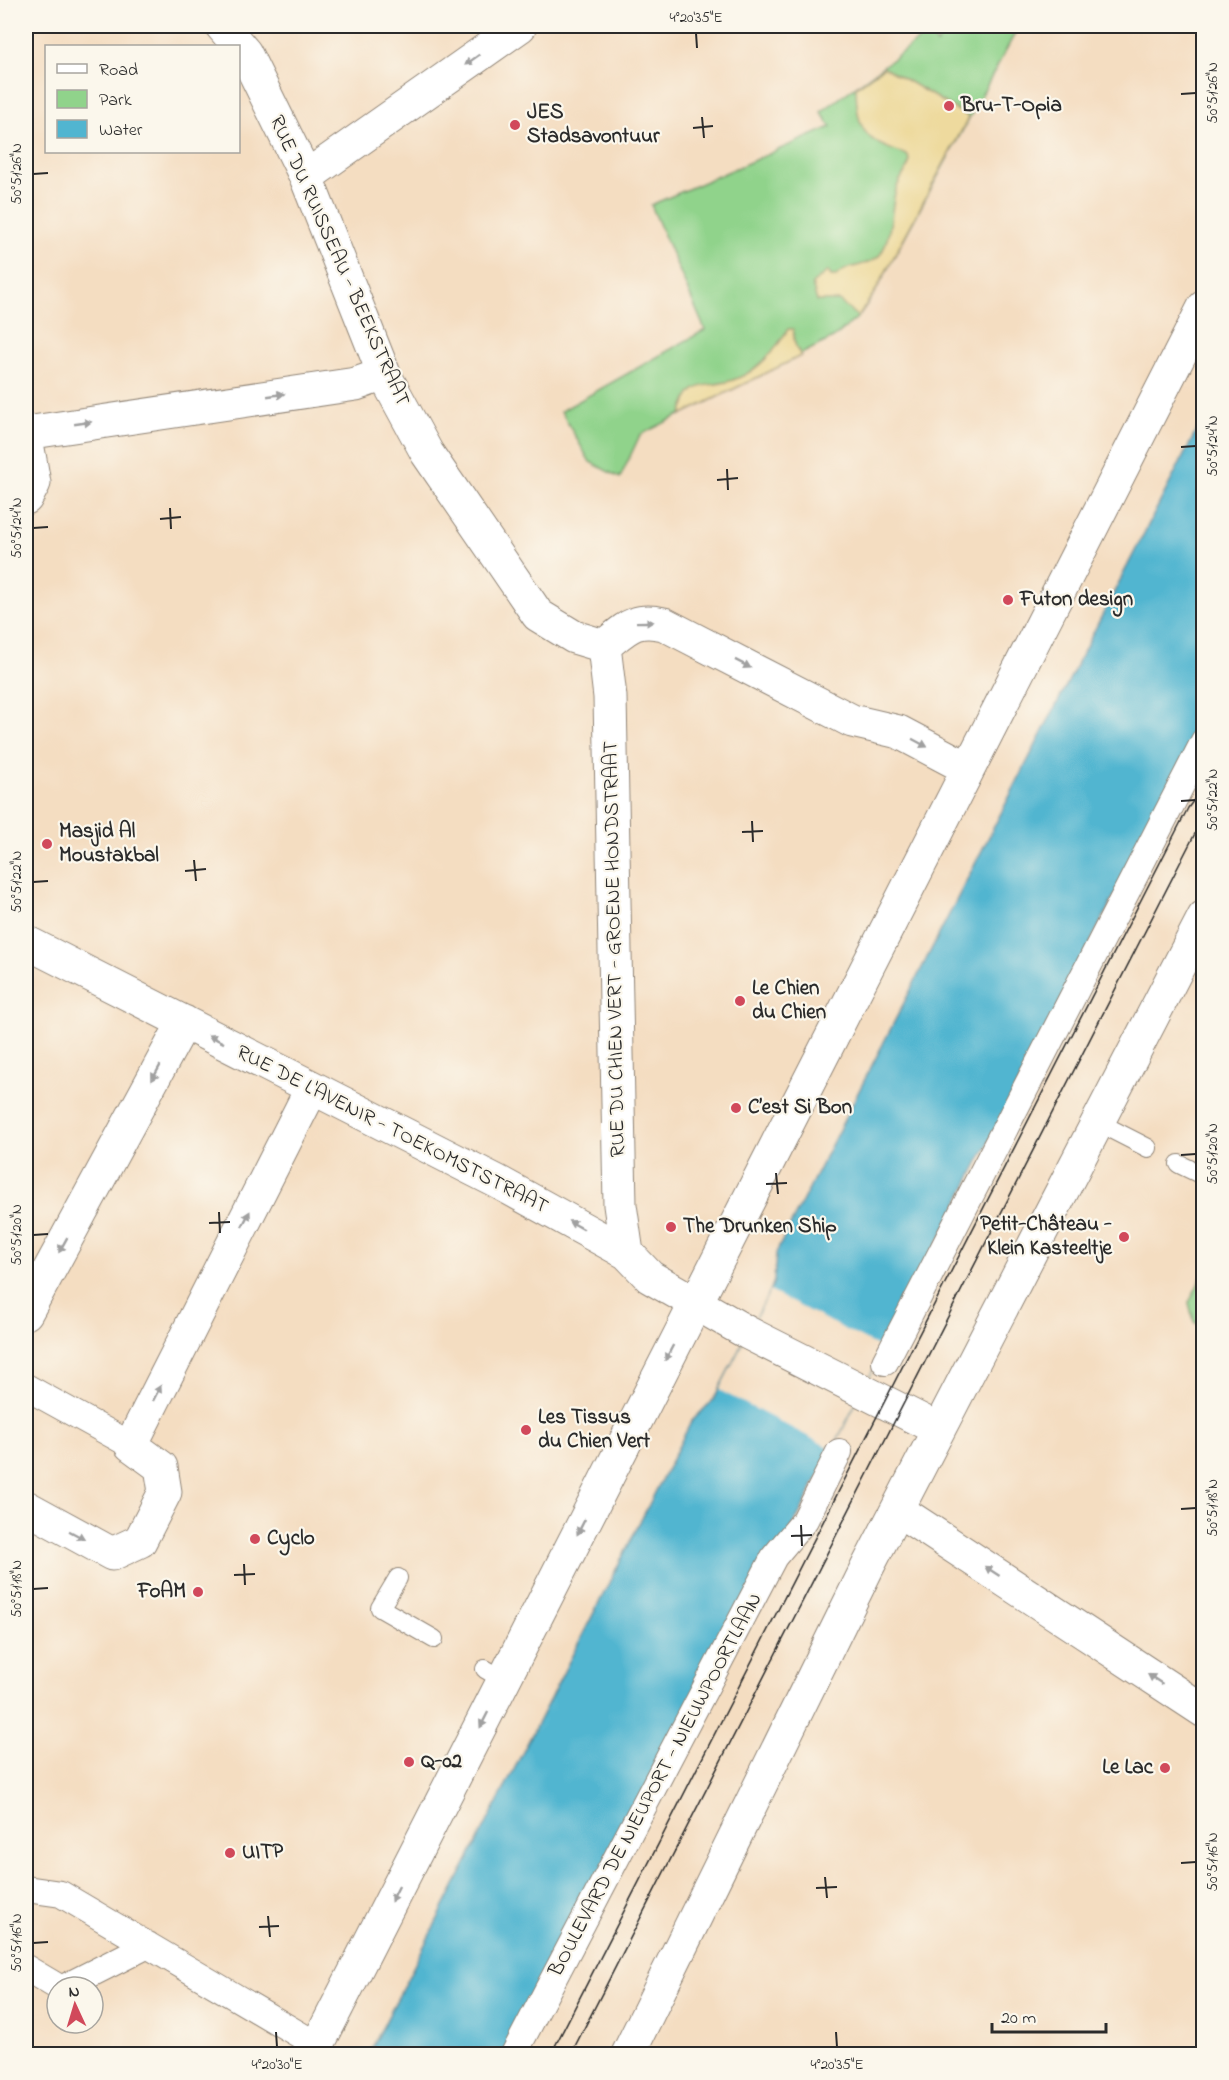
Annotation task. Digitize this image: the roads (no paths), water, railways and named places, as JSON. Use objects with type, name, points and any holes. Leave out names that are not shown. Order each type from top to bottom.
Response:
[{"type":"street","name":"RUE DU RUISSEAU - BEEKSTRAAT","points":[[222,26],[237,45]]},
{"type":"street","points":[[306,177],[520,26]]},
{"type":"street","name":"RUE DU RUISSEAU - BEEKSTRAAT","points":[[240,48],[306,177],[384,374],[427,453],[538,615],[574,637],[604,646]]},
{"type":"street","points":[[26,1889],[61,1894],[148,1945],[309,2046],[494,1675],[696,1301],[1203,307]]},
{"type":"street","points":[[26,498],[34,483],[26,435],[356,384],[384,374]]},
{"type":"street","points":[[604,646],[632,623],[647,620],[664,624],[852,721],[900,732],[967,768]]},
{"type":"street","name":"RUE DU CHIEN VERT - GROENE HONDSTRAAT","points":[[604,646],[610,697],[620,1206],[627,1253]]},
{"type":"street","points":[[885,1362],[1203,741]]},
{"type":"street","points":[[628,2055],[938,1429],[1203,917]]},
{"type":"street","name":"RUE DE L'AVENIR - TOEKOMSTSTRAAT","points":[[26,942],[498,1182],[627,1253],[650,1277],[696,1301],[748,1334],[938,1429]]},
{"type":"street","points":[[26,1313],[184,1022]]},
{"type":"street","points":[[131,1445],[312,1088]]},
{"type":"street","points":[[26,1387],[131,1445],[161,1467],[165,1492],[140,1541],[112,1554],[26,1507]]},
{"type":"street","name":"BOULEVARD DE NIEUPORT - NIEUWPOORTLAAN","points":[[514,2055],[774,1557],[805,1520],[839,1452]]},
{"type":"street","points":[[898,1510],[1203,1711]]},
{"type":"street","points":[[78,1975],[89,1965],[148,1945]]},
{"type":"street","points":[[26,1968],[45,1979]]},
{"type":"lane","points":[[1097,1122],[1148,1148]]},
{"type":"lane","points":[[1179,1164],[1203,1176]]},
{"type":"lane","points":[[398,1578],[380,1608],[434,1639]]},
{"type":"water","points":[[1203,418],[1203,722],[524,2054],[369,2054],[691,1422],[713,1400],[770,1291],[774,1281],[776,1253]]},
{"type":"tram line","points":[[551,2054],[1188,808],[1204,786]]},
{"type":"tram line","points":[[571,2054],[1204,816]]},
{"type":"place","name":"Bru-T-Opia","points":[[949,106]]},
{"type":"place","name":"JES Stadsavontuur","points":[[515,125]]},
{"type":"place","name":"Futon design","points":[[1008,600]]},
{"type":"place","name":"Masjid Al Moustakbal","points":[[47,844]]},
{"type":"place","name":"Le Chien du Chien","points":[[740,1001]]},
{"type":"place","name":"C’est Si Bon","points":[[736,1108]]},
{"type":"place","name":"The Drunken Ship","points":[[671,1227]]},
{"type":"place","name":"Petit-Château - Klein Kasteeltje","points":[[1124,1237]]},
{"type":"place","name":"Les Tissus du Chien Vert","points":[[526,1430]]},
{"type":"place","name":"Cyclo","points":[[255,1539]]},
{"type":"place","name":"FoAM","points":[[198,1592]]},
{"type":"place","name":"Q-02","points":[[409,1762]]},
{"type":"place","name":"Le Lac","points":[[1165,1768]]},
{"type":"place","name":"UITP","points":[[230,1853]]}]
